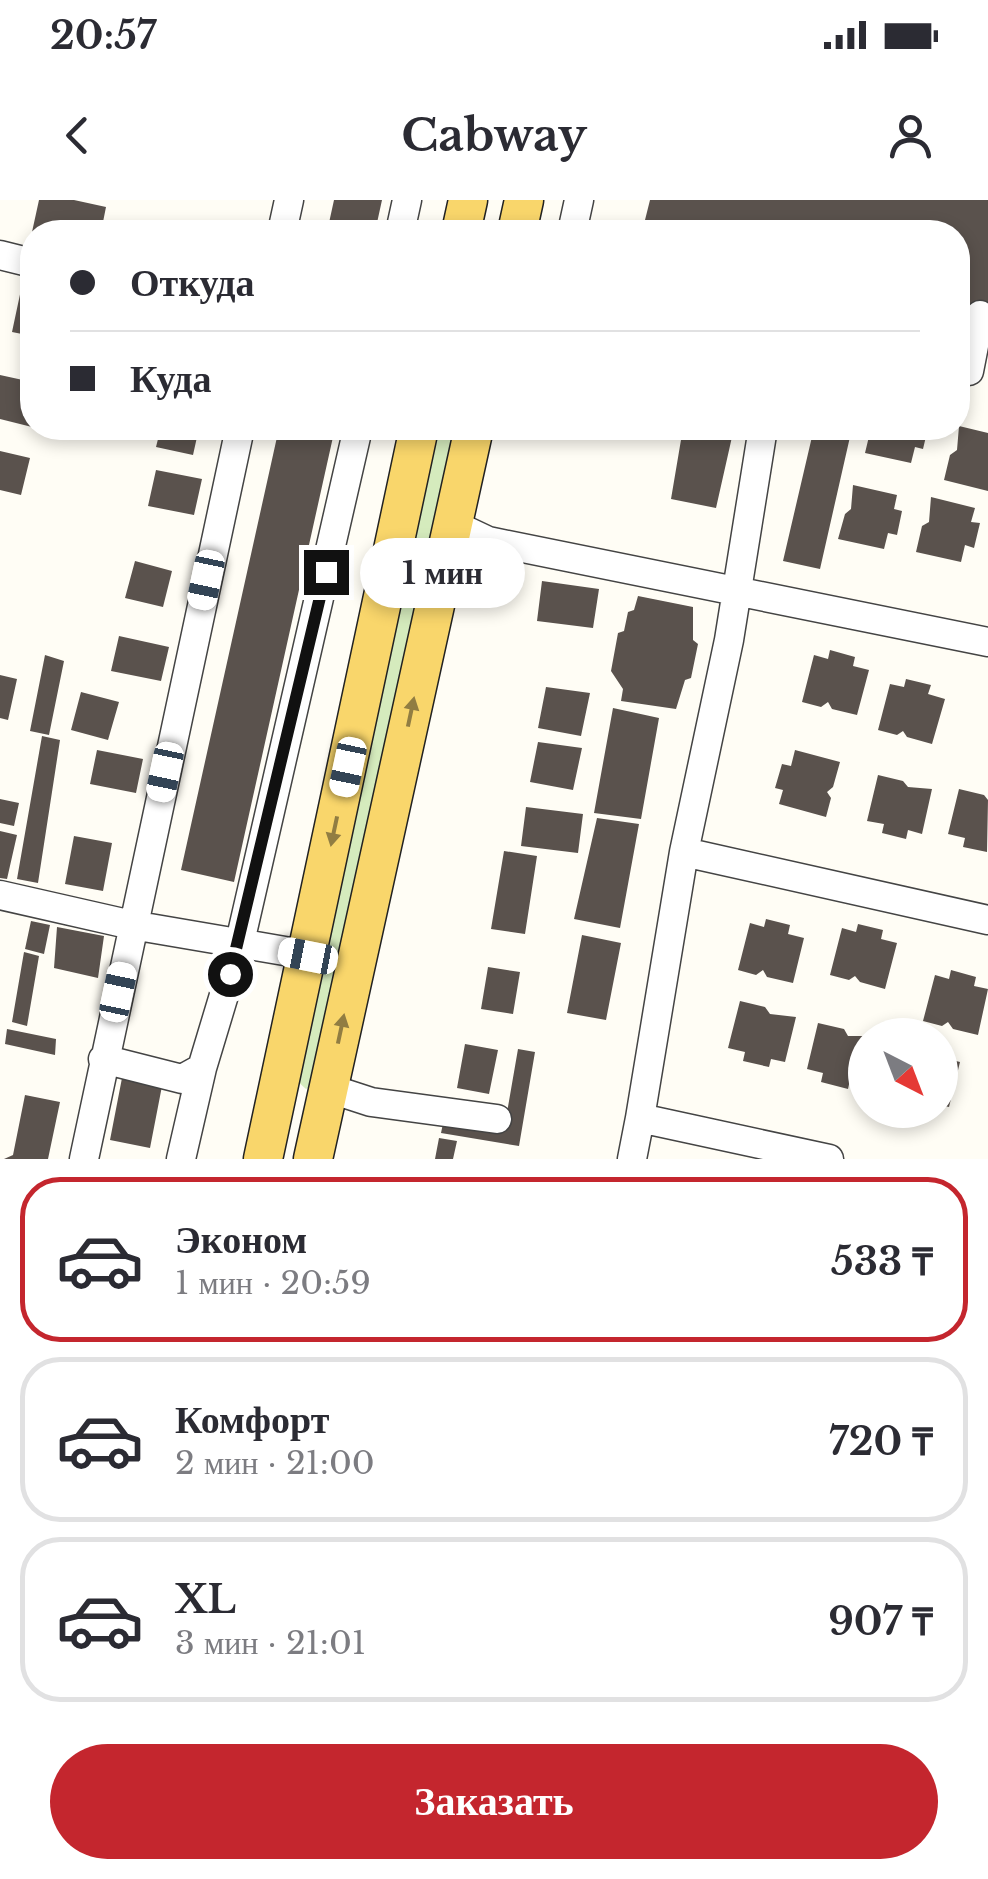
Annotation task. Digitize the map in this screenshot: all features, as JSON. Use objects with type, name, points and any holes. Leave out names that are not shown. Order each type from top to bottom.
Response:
[{"type":"main road","points":[[263,1159],[416,440]]},
{"type":"main road","points":[[314,1159],[471,440]]},
{"type":"main road","points":[[276,1100],[325,1099]]},
{"type":"street","points":[[972,372],[980,315]]},
{"type":"street","points":[[84,1159],[237,440]]},
{"type":"street","points":[[181,1159],[202,1068],[240,942],[355,440]]},
{"type":"street","points":[[632,1159],[684,852],[729,640],[733,594],[761,440]]},
{"type":"street","points":[[452,524],[488,541],[733,594],[988,642]]},
{"type":"street","points":[[684,852],[988,920]]},
{"type":"street","points":[[0,895],[132,925],[308,956]]},
{"type":"street","points":[[103,1059],[182,1079],[202,1068]]},
{"type":"street","points":[[325,1099],[497,1120]]},
{"type":"street","points":[[640,1118],[829,1159]]},
{"type":"green space","points":[[433,440],[452,440],[311,1086],[306,1089],[295,1079]]},
{"type":"building","points":[[39,200],[74,200],[106,207],[103,220],[35,220]]},
{"type":"building","points":[[334,200],[382,200],[378,220],[330,220]]},
{"type":"building","points":[[650,200],[988,200],[988,316],[970,312],[970,220],[645,220]]},
{"type":"building","points":[[20,294],[20,334],[12,332]]},
{"type":"building","points":[[0,375],[20,379],[20,424],[0,419]]},
{"type":"building","points":[[970,429],[988,433],[988,491],[944,480],[950,455],[957,450],[958,440],[970,440]]},
{"type":"building","points":[[158,440],[196,440],[193,455],[156,447]]},
{"type":"building","points":[[276,440],[332,440],[234,882],[181,870]]},
{"type":"building","points":[[681,440],[731,440],[716,508],[671,499]]},
{"type":"building","points":[[811,440],[849,440],[820,569],[783,561]]},
{"type":"building","points":[[868,440],[925,440],[923,449],[915,447],[911,463],[865,453]]},
{"type":"building","points":[[0,451],[30,458],[21,495],[0,490]]},
{"type":"building","points":[[156,470],[202,479],[194,515],[148,506]]},
{"type":"building","points":[[853,485],[897,495],[894,509],[902,511],[897,535],[888,533],[884,549],[838,539],[845,514],[851,509]]},
{"type":"building","points":[[931,497],[975,508],[971,522],[980,523],[974,548],[965,545],[961,562],[916,552],[922,526],[929,522]]},
{"type":"building","points":[[135,561],[172,571],[163,607],[125,598]]},
{"type":"building","points":[[542,581],[599,589],[593,628],[537,621]]},
{"type":"building","points":[[638,596],[693,607],[693,640],[698,644],[691,678],[685,680],[676,709],[621,701],[623,689],[611,671],[618,633],[624,631],[628,612],[634,610]]},
{"type":"building","points":[[119,636],[169,647],[161,681],[111,671]]},
{"type":"building","points":[[830,650],[855,657],[853,666],[869,670],[857,715],[832,709],[828,702],[821,707],[802,702],[814,655],[828,659]]},
{"type":"building","points":[[45,655],[64,661],[49,735],[30,731]]},
{"type":"building","points":[[0,675],[17,679],[8,720],[0,718]]},
{"type":"building","points":[[906,679],[931,685],[928,694],[945,699],[932,744],[907,737],[903,731],[897,735],[878,730],[890,684],[904,687]]},
{"type":"building","points":[[546,687],[590,693],[581,736],[538,728]]},
{"type":"building","points":[[81,692],[119,702],[108,740],[71,730]]},
{"type":"building","points":[[613,708],[659,718],[641,819],[594,813]]},
{"type":"building","points":[[42,736],[60,740],[38,883],[17,879]]},
{"type":"building","points":[[538,742],[582,748],[573,790],[530,782]]},
{"type":"building","points":[[97,750],[143,759],[136,793],[90,784]]},
{"type":"building","points":[[795,750],[840,762],[833,787],[827,792],[831,798],[826,817],[779,804],[783,790],[775,788],[782,764],[791,766]]},
{"type":"building","points":[[878,775],[903,781],[908,787],[932,789],[922,834],[908,830],[906,839],[882,833],[884,824],[867,821]]},
{"type":"building","points":[[959,789],[984,795],[988,800],[987,852],[963,847],[965,838],[948,834]]},
{"type":"building","points":[[0,799],[19,803],[14,826],[0,823]]},
{"type":"building","points":[[526,807],[583,814],[578,853],[521,846]]},
{"type":"building","points":[[597,818],[639,824],[620,928],[574,919]]},
{"type":"building","points":[[0,831],[17,835],[7,879],[0,878]]},
{"type":"building","points":[[74,836],[112,843],[103,891],[65,884]]},
{"type":"building","points":[[504,851],[537,856],[525,934],[491,929]]},
{"type":"building","points":[[766,919],[790,925],[788,934],[804,938],[793,983],[767,977],[763,970],[756,975],[738,970],[750,923],[764,927]]},
{"type":"building","points":[[31,921],[50,925],[44,954],[25,949]]},
{"type":"building","points":[[858,924],[883,930],[881,939],[897,943],[885,989],[860,982],[855,976],[849,980],[830,975],[842,928],[856,932]]},
{"type":"building","points":[[57,927],[104,936],[98,978],[54,968]]},
{"type":"building","points":[[582,935],[621,943],[606,1020],[567,1013]]},
{"type":"building","points":[[24,952],[39,956],[27,1026],[12,1022]]},
{"type":"building","points":[[488,967],[520,972],[513,1014],[481,1009]]},
{"type":"building","points":[[951,970],[976,977],[974,986],[988,989],[978,1035],[958,1030],[958,1018],[924,1018],[935,975],[949,979]]},
{"type":"building","points":[[740,1001],[765,1007],[770,1014],[796,1017],[785,1062],[771,1059],[769,1067],[743,1061],[745,1052],[728,1048]]},
{"type":"building","points":[[818,1023],[844,1029],[848,1036],[848,1089],[821,1082],[823,1073],[807,1069]]},
{"type":"building","points":[[7,1029],[56,1039],[55,1055],[5,1044]]},
{"type":"building","points":[[465,1044],[498,1050],[489,1094],[457,1088]]},
{"type":"building","points":[[518,1049],[535,1052],[519,1146],[441,1133],[445,1114],[505,1124]]},
{"type":"building","points":[[122,1078],[162,1086],[150,1148],[110,1140]]},
{"type":"building","points":[[25,1095],[60,1102],[48,1159],[4,1159],[13,1155]]},
{"type":"building","points":[[439,1138],[457,1141],[453,1159],[435,1159]]},
{"type":"route","points":[[230,974],[326,572]]}]
